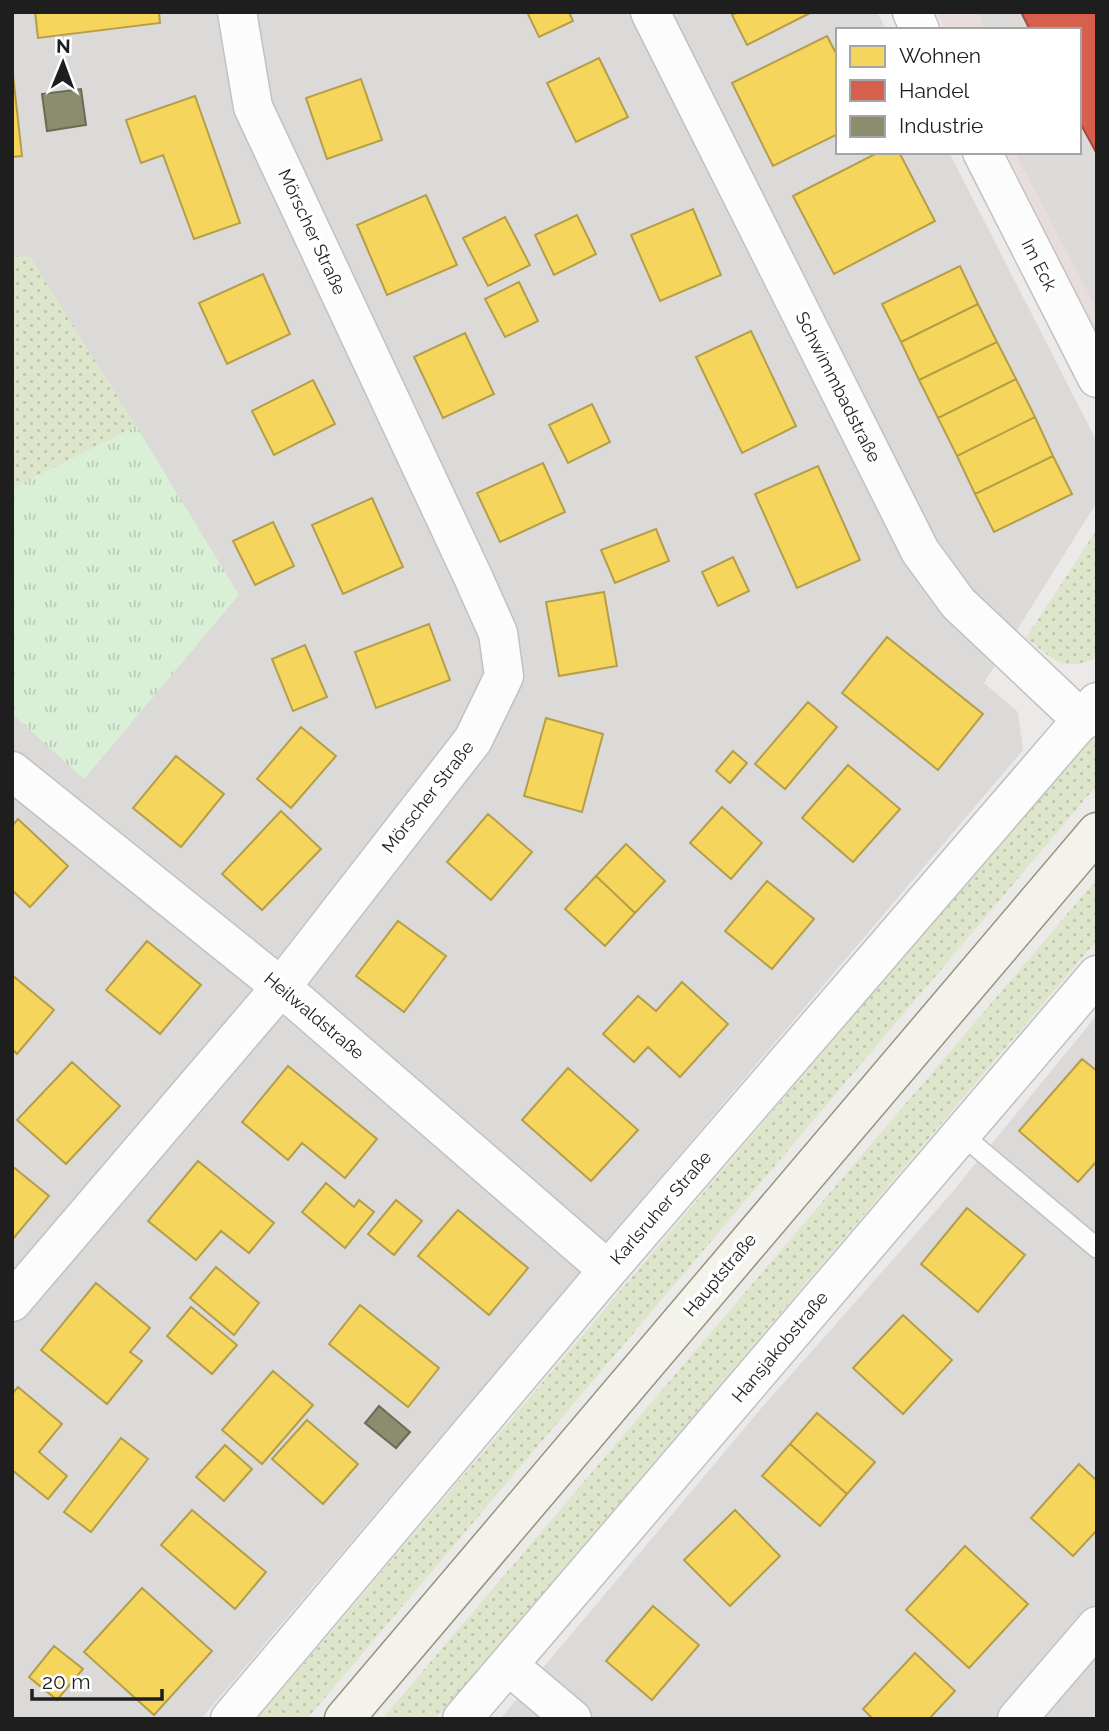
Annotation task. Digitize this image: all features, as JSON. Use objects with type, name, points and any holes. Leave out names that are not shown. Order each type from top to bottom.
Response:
[{"type":"street","name":"Mörscher Straße","points":[[12,1302],[281,987],[473,740],[504,676],[498,634],[473,577],[253,107],[237,12]]},
{"type":"street","name":"Schwimmbadstraße","points":[[650,12],[920,551],[958,603],[1090,712]]},
{"type":"street","points":[[912,12],[919,28]]},
{"type":"street","name":"Im Eck","points":[[983,154],[1097,378]]},
{"type":"street","name":"Karlsruher Straße","points":[[230,1719],[608,1270],[1090,712]]},
{"type":"street","name":"Heilwaldstraße","points":[[12,771],[281,987],[608,1270]]},
{"type":"street","name":"Hauptstraße","points":[[344,1719],[1097,832]]},
{"type":"street","name":"Hansjakobstraße","points":[[462,1719],[1097,975]]},
{"type":"street","points":[[1017,1719],[1097,1626]]},
{"type":"street","points":[[508,1665],[572,1719]]},
{"type":"lane","points":[[961,1134],[1097,1248]]},
{"type":"shaded area","points":[[12,12],[877,12],[885,28],[836,28],[836,154],[950,154],[1097,442],[1097,502],[984,683],[1018,712],[1023,750],[201,1719],[12,1719]]},
{"type":"shaded area","points":[[936,12],[1097,12],[1097,334],[1007,154],[1081,154],[1081,28],[944,28]]},
{"type":"shaded area","points":[[978,12],[1021,12],[1029,28],[984,28]]},
{"type":"shaded area","points":[[1081,129],[1097,158],[1097,310],[1016,154],[1081,154]]},
{"type":"shaded area","points":[[1097,1015],[1097,1719],[500,1719],[759,1411],[949,1196]]},
{"type":"green space","points":[[12,256],[30,257],[136,426],[12,488]]},
{"type":"green space","points":[[136,426],[239,595],[84,779],[12,714],[12,488]]},
{"type":"green space","points":[[1097,529],[1097,658],[1066,664],[1051,658],[1026,638]]},
{"type":"green space","points":[[1097,729],[1097,785],[307,1719],[257,1719]]},
{"type":"green space","points":[[1097,879],[1097,940],[436,1719],[382,1719]]},
{"type":"building: Wohnen","points":[[35,12],[159,12],[160,23],[38,38]]},
{"type":"building: Wohnen","points":[[527,12],[569,12],[573,21],[539,37]]},
{"type":"building: Wohnen","points":[[738,12],[812,12],[747,45],[732,15]]},
{"type":"building: Wohnen","points":[[827,36],[836,53],[836,135],[773,166],[732,83]]},
{"type":"building: Wohnen","points":[[599,58],[628,117],[576,142],[547,83]]},
{"type":"building: Wohnen","points":[[12,66],[22,156],[12,157]]},
{"type":"building: Wohnen","points":[[361,79],[382,140],[327,159],[306,98]]},
{"type":"building: Wohnen","points":[[195,96],[240,223],[194,239],[163,155],[141,163],[126,120]]},
{"type":"building: Wohnen","points":[[875,154],[900,154],[935,221],[834,274],[793,196]]},
{"type":"building: Wohnen","points":[[426,195],[457,265],[387,295],[357,225]]},
{"type":"building: Wohnen","points":[[693,209],[721,275],[660,301],[631,235]]},
{"type":"building: Wohnen","points":[[577,215],[596,254],[554,275],[535,235]]},
{"type":"building: Wohnen","points":[[505,217],[530,265],[488,286],[463,238]]},
{"type":"building: Wohnen","points":[[960,266],[978,304],[901,342],[882,304]]},
{"type":"building: Wohnen","points":[[263,274],[290,334],[227,364],[199,303]]},
{"type":"building: Wohnen","points":[[519,282],[538,321],[505,337],[485,299]]},
{"type":"building: Wohnen","points":[[978,304],[997,342],[919,380],[901,342]]},
{"type":"building: Wohnen","points":[[751,331],[796,426],[742,453],[696,357]]},
{"type":"building: Wohnen","points":[[465,333],[494,394],[443,418],[414,357]]},
{"type":"building: Wohnen","points":[[997,342],[1016,379],[938,418],[919,380]]},
{"type":"building: Wohnen","points":[[1016,379],[1035,417],[957,456],[938,418]]},
{"type":"building: Wohnen","points":[[313,380],[335,424],[274,455],[252,411]]},
{"type":"building: Wohnen","points":[[592,404],[610,442],[568,463],[549,425]]},
{"type":"building: Wohnen","points":[[1035,417],[1053,456],[975,494],[957,456]]},
{"type":"building: Wohnen","points":[[1053,456],[1072,494],[994,532],[975,494]]},
{"type":"building: Wohnen","points":[[543,463],[565,512],[500,542],[477,493]]},
{"type":"building: Wohnen","points":[[818,466],[860,560],[797,588],[755,494]]},
{"type":"building: Wohnen","points":[[372,498],[403,567],[343,594],[312,525]]},
{"type":"building: Wohnen","points":[[273,522],[294,566],[255,585],[233,541]]},
{"type":"building: Wohnen","points":[[656,529],[669,561],[615,583],[601,550]]},
{"type":"building: Wohnen","points":[[733,557],[749,591],[718,606],[702,572]]},
{"type":"building: Wohnen","points":[[604,592],[617,666],[559,676],[546,602]]},
{"type":"building: Wohnen","points":[[429,624],[450,680],[376,708],[355,652]]},
{"type":"building: Wohnen","points":[[887,637],[983,714],[938,770],[842,693]]},
{"type":"building: Wohnen","points":[[305,645],[327,697],[293,711],[272,659]]},
{"type":"building: Wohnen","points":[[808,702],[837,727],[785,789],[755,764]]},
{"type":"building: Wohnen","points":[[546,718],[603,734],[582,812],[524,796]]},
{"type":"building: Wohnen","points":[[301,727],[336,756],[291,808],[257,779]]},
{"type":"building: Wohnen","points":[[733,751],[747,763],[730,783],[716,771]]},
{"type":"building: Wohnen","points":[[176,756],[224,794],[181,847],[133,808]]},
{"type":"building: Wohnen","points":[[848,765],[900,809],[853,862],[802,818]]},
{"type":"building: Wohnen","points":[[722,807],[762,843],[731,879],[690,843]]},
{"type":"building: Wohnen","points":[[281,811],[321,849],[262,910],[222,874]]},
{"type":"building: Wohnen","points":[[488,814],[532,852],[491,900],[447,862]]},
{"type":"building: Wohnen","points":[[18,819],[68,866],[30,907],[12,890],[12,826]]},
{"type":"building: Wohnen","points":[[626,844],[665,881],[635,913],[596,876]]},
{"type":"building: Wohnen","points":[[596,876],[635,913],[605,946],[565,909]]},
{"type":"building: Wohnen","points":[[767,881],[814,919],[772,969],[725,931]]},
{"type":"building: Wohnen","points":[[398,921],[446,956],[404,1012],[356,976]]},
{"type":"building: Wohnen","points":[[147,941],[201,985],[160,1034],[106,990]]},
{"type":"building: Wohnen","points":[[12,975],[54,1010],[17,1054],[12,1049]]},
{"type":"building: Wohnen","points":[[682,982],[728,1024],[680,1077],[648,1047],[634,1062],[603,1034],[638,996],[656,1011]]},
{"type":"building: Wohnen","points":[[1082,1059],[1097,1071],[1097,1161],[1078,1182],[1019,1131]]},
{"type":"building: Wohnen","points":[[72,1062],[120,1106],[66,1164],[17,1120]]},
{"type":"building: Wohnen","points":[[288,1066],[377,1139],[345,1178],[302,1143],[288,1160],[242,1122]]},
{"type":"building: Wohnen","points":[[568,1068],[638,1130],[591,1181],[522,1120]]},
{"type":"building: Wohnen","points":[[198,1161],[274,1223],[249,1253],[221,1231],[196,1260],[148,1221]]},
{"type":"building: Wohnen","points":[[12,1166],[49,1196],[12,1240]]},
{"type":"building: Wohnen","points":[[326,1183],[354,1207],[359,1200],[374,1212],[345,1248],[302,1212]]},
{"type":"building: Wohnen","points":[[396,1200],[422,1221],[394,1255],[368,1234]]},
{"type":"building: Wohnen","points":[[967,1208],[1025,1255],[978,1312],[921,1264]]},
{"type":"building: Wohnen","points":[[458,1210],[528,1268],[489,1315],[418,1256]]},
{"type":"building: Wohnen","points":[[216,1267],[259,1303],[234,1335],[190,1298]]},
{"type":"building: Wohnen","points":[[96,1283],[150,1328],[130,1352],[142,1361],[107,1404],[41,1350]]},
{"type":"building: Wohnen","points":[[360,1305],[439,1368],[408,1407],[329,1344]]},
{"type":"building: Wohnen","points":[[191,1307],[237,1345],[212,1374],[167,1336]]},
{"type":"building: Wohnen","points":[[903,1315],[952,1360],[903,1414],[853,1368]]},
{"type":"building: Wohnen","points":[[273,1371],[313,1405],[262,1464],[222,1430]]},
{"type":"building: Wohnen","points":[[18,1387],[62,1424],[39,1452],[67,1476],[48,1499],[12,1470],[12,1394]]},
{"type":"building: Wohnen","points":[[817,1413],[875,1462],[847,1494],[790,1444]]},
{"type":"building: Wohnen","points":[[307,1420],[358,1464],[323,1504],[272,1459]]},
{"type":"building: Wohnen","points":[[121,1438],[148,1459],[91,1532],[64,1512]]},
{"type":"building: Wohnen","points":[[790,1444],[847,1494],[820,1526],[762,1476]]},
{"type":"building: Wohnen","points":[[225,1445],[252,1469],[224,1501],[196,1477]]},
{"type":"building: Wohnen","points":[[1079,1464],[1097,1481],[1097,1530],[1073,1556],[1031,1518]]},
{"type":"building: Wohnen","points":[[192,1510],[266,1572],[235,1609],[161,1545]]},
{"type":"building: Wohnen","points":[[735,1510],[780,1556],[730,1606],[684,1560]]},
{"type":"building: Wohnen","points":[[965,1546],[1028,1604],[969,1668],[906,1610]]},
{"type":"building: Wohnen","points":[[142,1588],[212,1651],[154,1715],[84,1652]]},
{"type":"building: Wohnen","points":[[653,1606],[699,1645],[652,1700],[606,1661]]},
{"type":"building: Wohnen","points":[[54,1646],[83,1669],[57,1700],[29,1677]]},
{"type":"building: Wohnen","points":[[915,1653],[955,1691],[929,1719],[873,1719],[863,1709]]},
{"type":"building: Handel","points":[[1021,12],[1097,12],[1097,154],[1081,125],[1081,28],[1029,28]]},
{"type":"building: Industrie","points":[[81,89],[86,125],[47,131],[42,94]]},
{"type":"building: Industrie","points":[[379,1406],[410,1432],[396,1448],[365,1423]]}]
